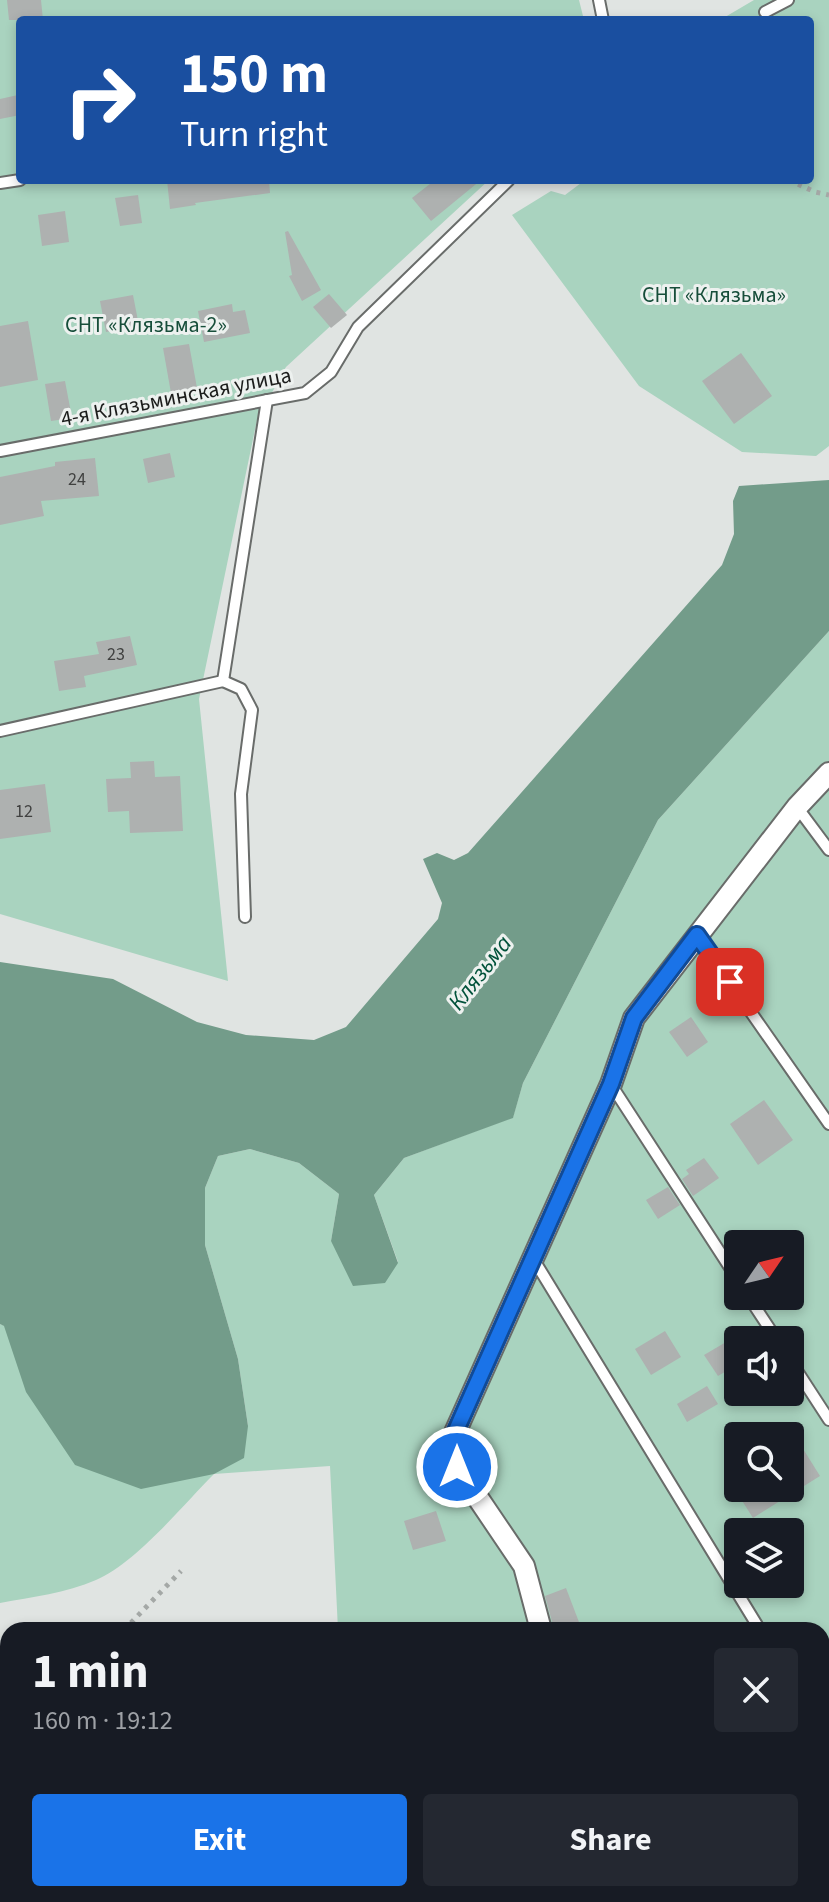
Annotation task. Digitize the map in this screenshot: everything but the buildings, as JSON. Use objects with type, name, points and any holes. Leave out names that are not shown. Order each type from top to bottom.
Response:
[{"type":"street","points":[[539,1622],[524,1566],[457,1467],[453,1437],[611,1084],[634,1018],[797,807],[829,773]]},
{"type":"lane","points":[[765,12],[788,0]]},
{"type":"lane","name":"4-я Клязьминская улица","points":[[0,451],[305,393],[331,372],[358,327],[505,184]]},
{"type":"lane","points":[[223,681],[267,400]]},
{"type":"lane","points":[[0,731],[223,681],[241,689],[252,710],[241,794],[245,917]]},
{"type":"lane","points":[[797,807],[829,850]]},
{"type":"lane","points":[[697,935],[829,1124]]},
{"type":"lane","points":[[611,1084],[724,1258]]},
{"type":"lane","points":[[533,1258],[755,1622]]},
{"type":"lane","points":[[804,1382],[829,1420]]},
{"type":"path","points":[[798,184],[829,195]]},
{"type":"path","points":[[132,1622],[181,1571]]},
{"type":"green space","name":"СНТ «Клязьма-2»","points":[[0,0],[579,0],[583,16],[16,16],[16,184],[485,184],[286,367],[257,420],[199,699],[228,981],[0,914]]},
{"type":"green space","name":"СНТ «Клязьма»","points":[[754,0],[829,0],[829,446],[816,456],[742,452],[639,386],[512,215],[551,191],[565,195],[580,184],[814,184],[814,16],[727,16]]},
{"type":"green space","points":[[829,631],[829,1622],[338,1622],[330,1466],[214,1474],[142,1547],[111,1572],[73,1588],[0,1603],[0,1324],[248,1426],[238,1359],[205,1245],[205,1188],[218,1156],[250,1149],[299,1163],[339,1194],[331,1241],[398,1262],[374,1195],[404,1158],[513,1117],[523,1083],[658,820]]},
{"type":"water","name":"Клязьма","points":[[829,480],[829,631],[658,820],[523,1083],[513,1118],[404,1158],[374,1195],[398,1263],[385,1283],[353,1286],[331,1241],[339,1194],[299,1163],[250,1149],[218,1156],[205,1188],[205,1245],[238,1359],[248,1426],[244,1458],[214,1474],[141,1489],[75,1465],[26,1392],[4,1326],[0,1324],[0,962],[113,979],[197,1022],[246,1035],[314,1040],[346,1027],[438,919],[442,903],[423,859],[437,853],[454,860],[468,853],[722,565],[734,534],[733,501],[739,486]]},
{"type":"route","points":[[457,1467],[453,1437],[611,1084],[634,1018],[697,935],[730,982]]}]
